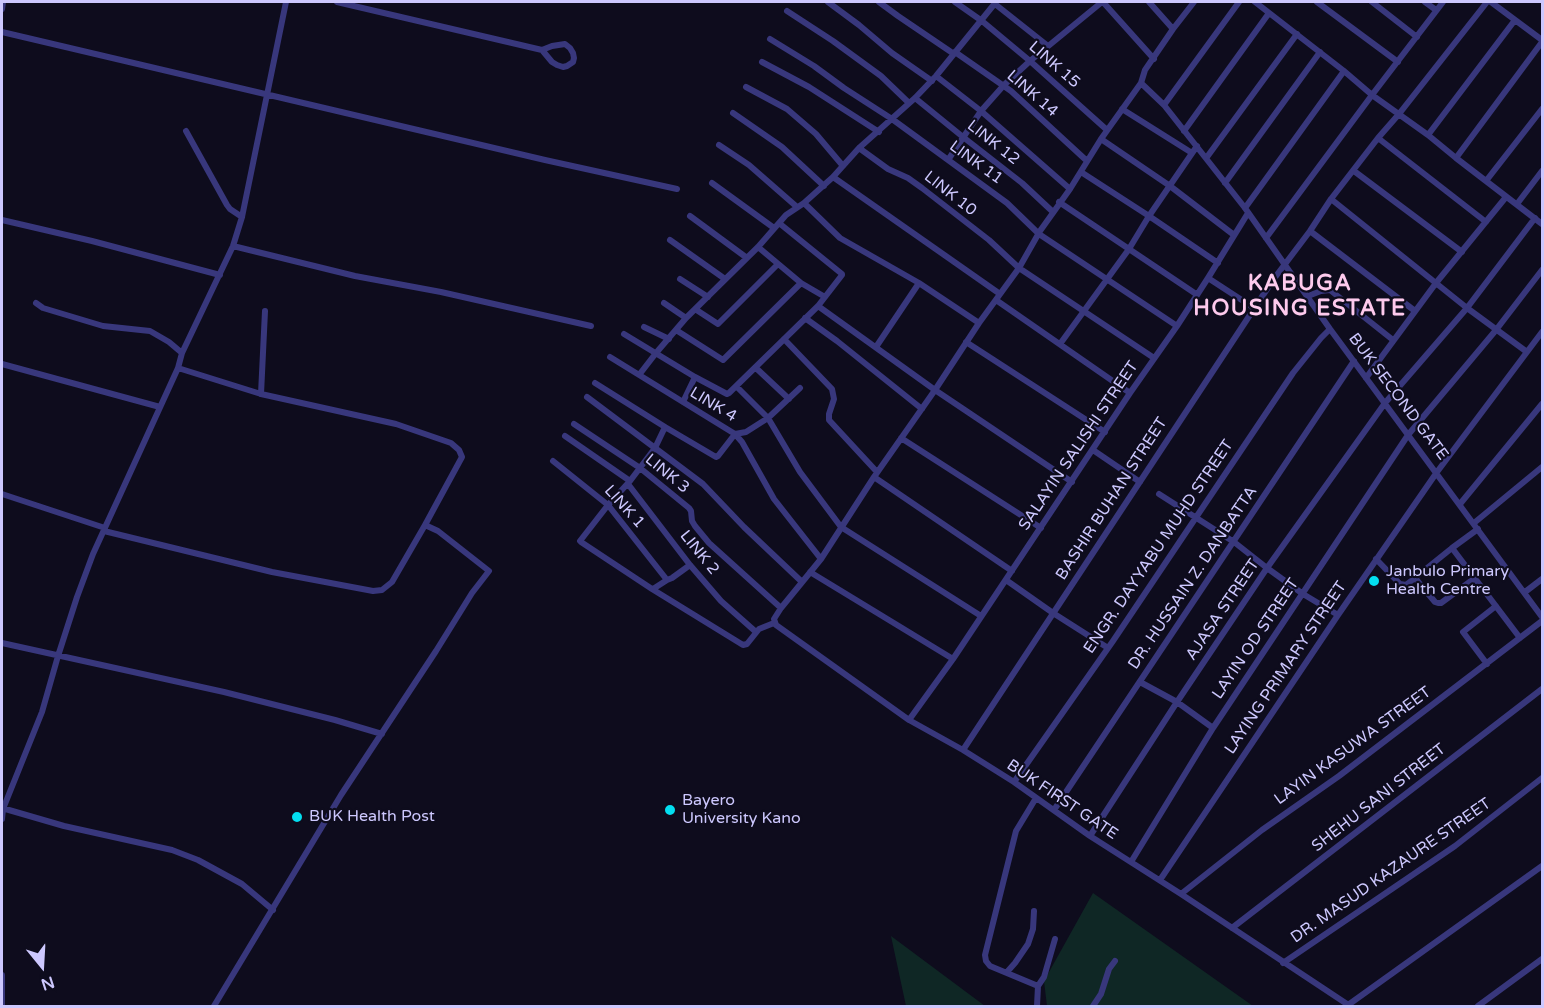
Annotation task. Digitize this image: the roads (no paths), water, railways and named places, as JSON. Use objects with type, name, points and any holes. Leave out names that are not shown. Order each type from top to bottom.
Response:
[{"type":"street","points":[[2,9],[3,2]]},
{"type":"street","points":[[2,819],[2,809],[42,712],[77,597],[93,554],[178,368],[182,353],[233,246],[242,217],[286,2]]},
{"type":"street","points":[[337,2],[542,50],[557,65],[567,66],[573,62],[573,53],[565,44],[542,50]]},
{"type":"street","points":[[828,2],[892,54],[934,78],[981,111],[1070,189]]},
{"type":"street","name":"LINK 14","points":[[879,2],[1004,85],[1087,161]]},
{"type":"street","name":"LINK 15","points":[[955,2],[1030,61],[1107,129]]},
{"type":"street","points":[[948,160],[981,111],[1004,85],[1102,2],[1154,58]]},
{"type":"street","points":[[1149,2],[1173,29]]},
{"type":"street","points":[[665,428],[655,448],[629,483],[608,505],[580,541],[743,645],[747,644],[756,632],[774,623],[780,608],[820,559],[966,342],[1019,268],[1107,129],[1141,83],[1146,70],[1173,29],[1194,2]]},
{"type":"street","points":[[1164,105],[1239,2]]},
{"type":"street","points":[[1255,2],[1372,95],[1428,135],[1542,224]]},
{"type":"street","points":[[1317,2],[1398,62]]},
{"type":"street","points":[[1372,2],[1417,36]]},
{"type":"street","points":[[1425,2],[1436,10]]},
{"type":"street","points":[[1266,238],[1443,2]]},
{"type":"street","points":[[1456,159],[1542,41],[1489,2]]},
{"type":"street","name":"BASHIR BUHAN STREET","points":[[963,750],[1254,308],[1331,199],[1489,2]]},
{"type":"street","points":[[639,375],[686,318],[758,247],[786,215],[824,186],[860,148],[915,98],[995,3],[1048,46]]},
{"type":"street","points":[[787,11],[881,76],[909,103]]},
{"type":"street","points":[[1184,130],[1269,13]]},
{"type":"street","points":[[1428,135],[1515,20]]},
{"type":"street","points":[[2,32],[677,189]]},
{"type":"street","points":[[1207,157],[1297,34]]},
{"type":"street","name":"LINK 11","points":[[770,39],[892,119],[1007,203],[1039,234],[1177,326]]},
{"type":"street","points":[[1225,183],[1320,52]]},
{"type":"street","points":[[762,62],[809,87],[879,132]]},
{"type":"street","name":"SALAYIN SALISHI STREET","points":[[909,720],[953,659],[1177,326],[1218,263],[1246,211],[1344,71]]},
{"type":"street","name":"BUK SECOND GATE","points":[[1141,83],[1164,105],[1207,157],[1330,329],[1525,592],[1542,619]]},
{"type":"street","points":[[746,87],[787,109],[816,134],[843,166]]},
{"type":"street","name":"LINK 12","points":[[915,98],[1022,183],[1053,212]]},
{"type":"street","points":[[1122,109],[1192,153]]},
{"type":"street","points":[[1486,181],[1542,109]]},
{"type":"street","points":[[733,113],[782,147],[824,186]]},
{"type":"street","points":[[186,131],[227,205],[242,217]]},
{"type":"street","points":[[1378,138],[1486,222]]},
{"type":"street","points":[[1101,139],[1170,186],[1234,235]]},
{"type":"street","points":[[719,145],[749,165],[797,207]]},
{"type":"street","points":[[1060,344],[1129,249],[1197,146]]},
{"type":"street","name":"LINK 10","points":[[860,148],[888,169],[908,178],[922,188],[989,240],[1019,268],[1154,358]]},
{"type":"street","points":[[1354,171],[1462,252]]},
{"type":"street","points":[[1517,204],[1542,171]]},
{"type":"street","points":[[1081,172],[1218,263]]},
{"type":"street","points":[[833,177],[1130,393]]},
{"type":"street","points":[[624,334],[727,394],[737,387],[818,306],[842,274],[777,226],[712,183]]},
{"type":"street","points":[[1366,378],[1436,283],[1506,197]]},
{"type":"street","points":[[1331,199],[1467,308],[1527,352]]},
{"type":"street","points":[[1059,202],[1196,294]]},
{"type":"street","points":[[804,203],[840,238],[919,283],[979,323]]},
{"type":"street","points":[[690,216],[747,258]]},
{"type":"street","name":"AJASA STREET","points":[[1090,836],[1267,568],[1385,404],[1467,308],[1535,218]]},
{"type":"street","points":[[2,220],[220,275]]},
{"type":"street","points":[[1310,231],[1415,311]]},
{"type":"street","points":[[670,240],[725,279]]},
{"type":"street","points":[[233,246],[355,276],[441,292],[591,326]]},
{"type":"street","points":[[758,247],[801,283],[825,297]]},
{"type":"street","points":[[695,309],[718,324],[778,264]]},
{"type":"street","name":"LAYIN OD STREET","points":[[1131,862],[1213,728],[1408,435],[1496,330],[1542,270]]},
{"type":"street","points":[[1208,278],[1254,308]]},
{"type":"street","points":[[680,279],[708,297]]},
{"type":"street","points":[[676,330],[723,360],[801,283]]},
{"type":"street","points":[[876,347],[919,283]]},
{"type":"street","points":[[1308,296],[1330,290],[1393,340]]},
{"type":"street","points":[[36,303],[43,308],[103,326],[150,331],[182,353]]},
{"type":"street","points":[[664,303],[686,318]]},
{"type":"street","points":[[818,306],[935,390]]},
{"type":"street","points":[[818,306],[935,390],[1071,482]]},
{"type":"street","points":[[261,394],[266,311]]},
{"type":"street","points":[[805,318],[922,409]]},
{"type":"street","points":[[644,327],[669,339]]},
{"type":"street","name":"ENGR. DAYYABU MUHD STREET","points":[[1014,782],[1108,648],[1293,373],[1330,329]]},
{"type":"street","name":"LAYING PRIMARY STREET","points":[[1160,880],[1376,559],[1437,472],[1542,332]]},
{"type":"street","points":[[784,339],[831,389],[834,399],[829,414],[830,420],[876,475],[1012,571]]},
{"type":"street","points":[[966,342],[1105,432]]},
{"type":"street","name":"LINK 4","points":[[610,357],[735,434],[742,442],[774,499],[820,559]]},
{"type":"street","name":"DR. HUSSAIN Z. DANBATTA","points":[[1054,810],[1354,361]]},
{"type":"street","points":[[2,364],[160,407]]},
{"type":"street","points":[[2,494],[104,529],[272,572],[373,591],[380,591],[392,582],[460,462],[461,454],[455,446],[396,424],[261,394],[178,368]]},
{"type":"street","points":[[756,368],[789,399]]},
{"type":"street","points":[[683,402],[694,376]]},
{"type":"street","points":[[595,384],[716,457],[735,434],[746,432],[768,418],[800,387]]},
{"type":"street","points":[[737,387],[768,418],[800,472],[842,527],[981,616]]},
{"type":"street","points":[[587,397],[703,484],[802,582]]},
{"type":"street","points":[[1460,504],[1542,404]]},
{"type":"street","name":"LINK 3","points":[[574,424],[640,468],[689,508],[692,521],[709,543],[780,608]]},
{"type":"street","name":"LINK 2","points":[[565,436],[629,483],[690,565],[721,601],[756,632]]},
{"type":"street","points":[[902,438],[1041,528]]},
{"type":"street","points":[[1093,450],[1140,482]]},
{"type":"street","name":"LINK 1","points":[[553,461],[608,505],[667,580]]},
{"type":"street","points":[[1474,523],[1542,467]]},
{"type":"street","points":[[1159,494],[1234,542],[1303,594],[1338,615]]},
{"type":"street","points":[[214,1006],[340,795],[472,593],[489,571],[438,531],[425,525]]},
{"type":"street","points":[[1376,559],[1404,586],[1478,529]]},
{"type":"street","points":[[1452,548],[1520,638]]},
{"type":"street","points":[[653,589],[690,565]]},
{"type":"street","points":[[810,572],[953,659]]},
{"type":"street","points":[[1415,578],[1438,603],[1474,578]]},
{"type":"street","points":[[1525,592],[1542,579]]},
{"type":"street","points":[[1006,580],[1108,648]]},
{"type":"street","points":[[1487,664],[1463,632],[1496,606]]},
{"type":"street","name":"LAYIN KASUWA STREET","points":[[1181,894],[1262,830],[1339,776],[1487,664],[1542,619]]},
{"type":"street","name":"BUK FIRST GATE","points":[[774,623],[909,720],[1014,782],[1090,836],[1349,1006]]},
{"type":"street","points":[[2,643],[224,692],[382,734]]},
{"type":"street","points":[[1140,682],[1177,702],[1213,728]]},
{"type":"street","name":"SHEHU SANI STREET","points":[[1232,928],[1542,689]]},
{"type":"street","name":"DR. MASUD KAZAURE STREET","points":[[1283,963],[1455,846],[1542,778]]},
{"type":"street","points":[[1036,798],[1016,831],[985,955],[990,966],[1038,986]]},
{"type":"street","points":[[2,809],[172,850],[198,860],[242,884],[273,910]]},
{"type":"street","points":[[1349,1006],[1542,866]]},
{"type":"street","points":[[1007,972],[1028,944],[1033,929],[1034,911]]},
{"type":"street","points":[[1037,1006],[1038,986],[1044,977],[1055,939]]},
{"type":"street","points":[[1478,1006],[1542,959]]},
{"type":"street","points":[[1093,1006],[1101,994],[1109,969],[1115,961]]},
{"type":"street","points":[[2,975],[2,1006]]},
{"type":"place","name":"Janbulo Primary Health Centre","points":[[1374,581]]},
{"type":"place","name":"Bayero University Kano","points":[[670,810]]},
{"type":"place","name":"BUK Health Post","points":[[297,817]]},
{"type":"district","name":"KABUGA HOUSING ESTATE","points":[[1300,296]]}]
